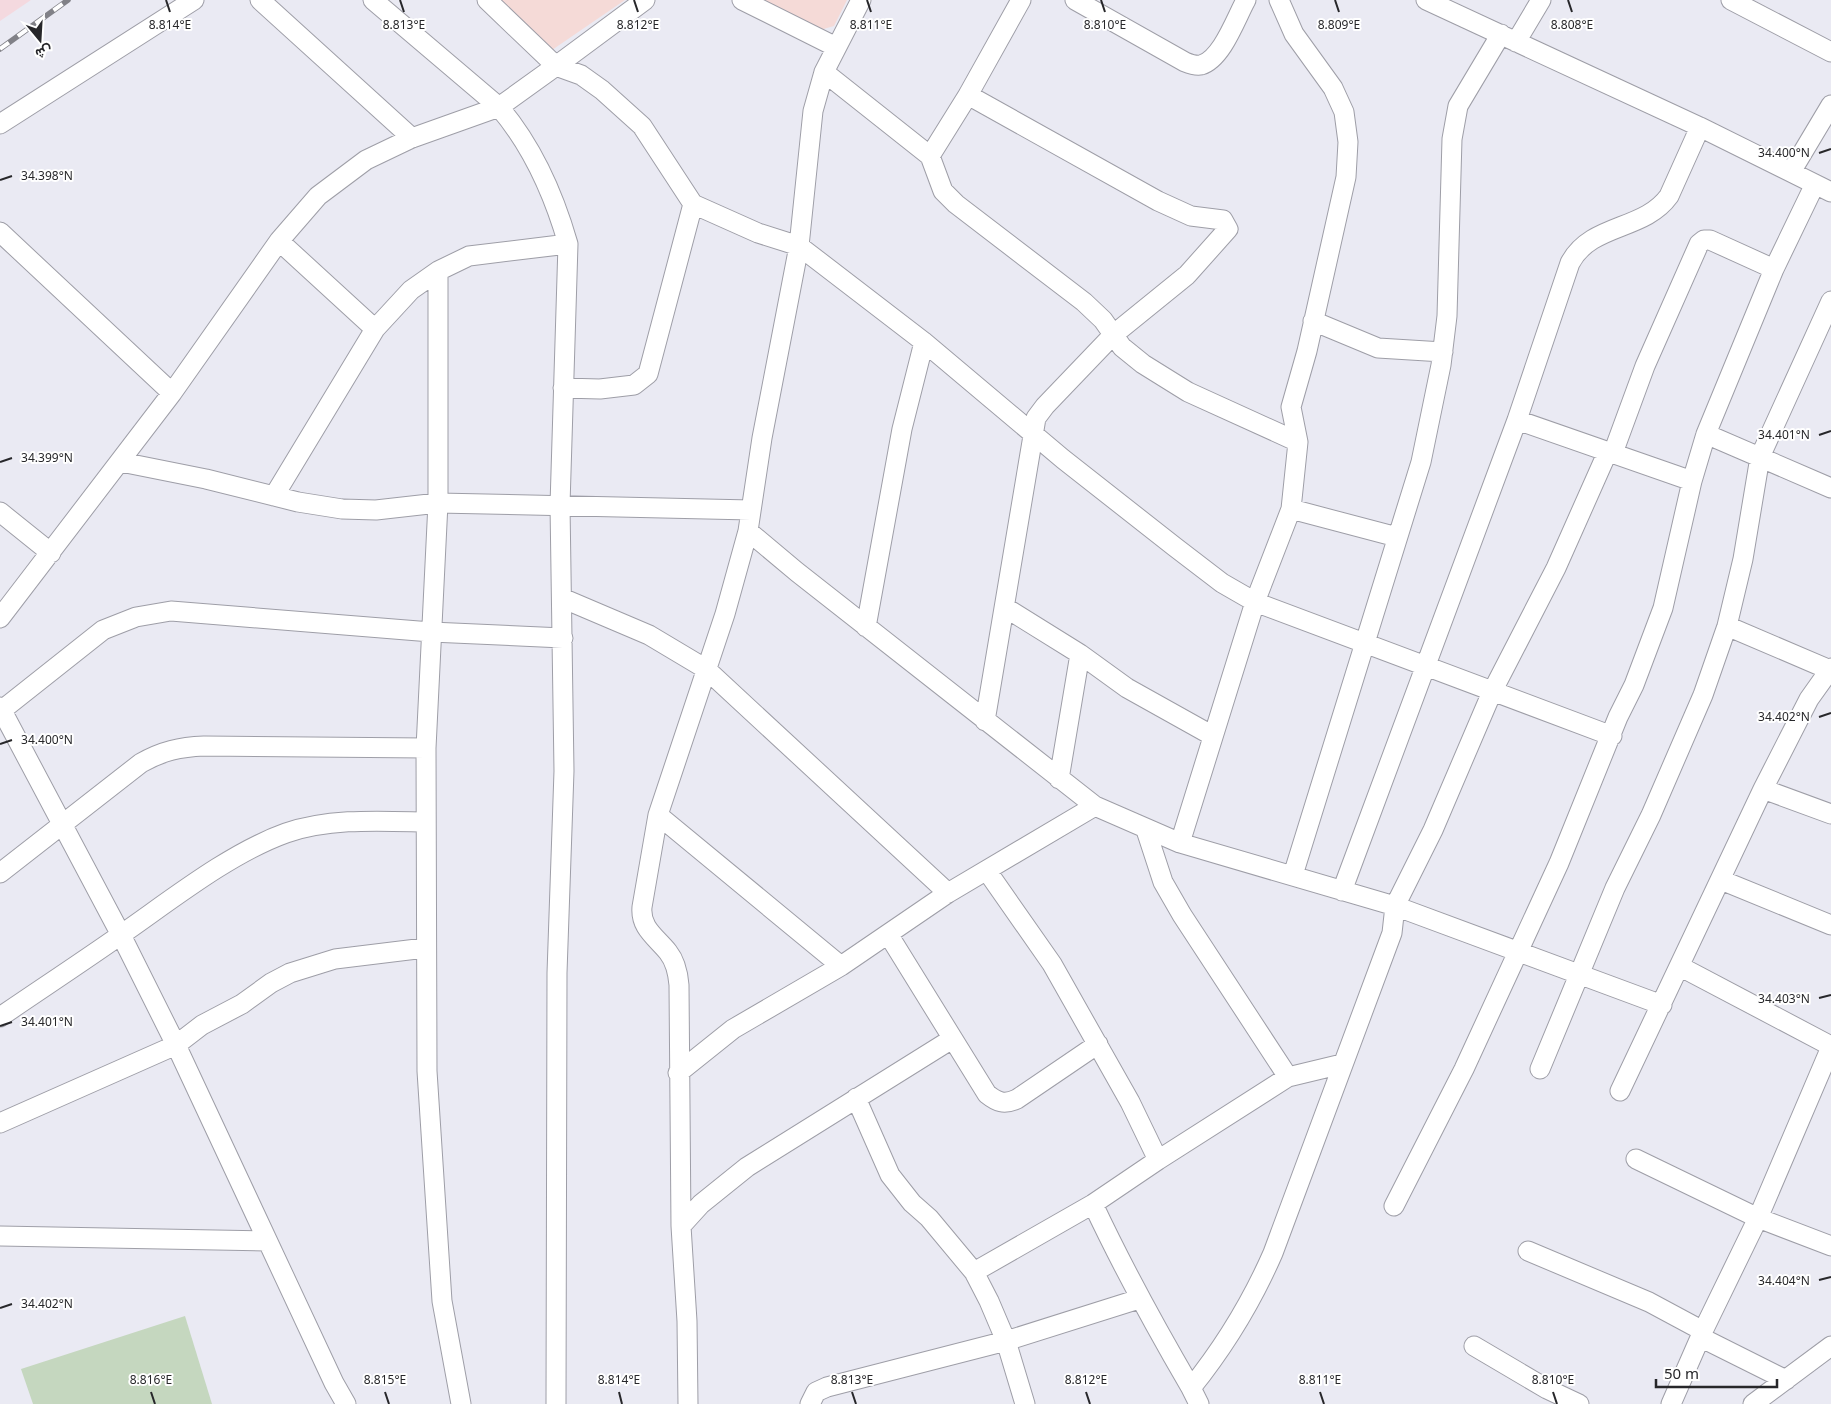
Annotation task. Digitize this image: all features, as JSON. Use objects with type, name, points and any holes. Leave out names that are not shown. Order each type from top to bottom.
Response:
[{"type":"street","points":[[0,124],[194,0]]},
{"type":"street","points":[[260,0],[412,138]]},
{"type":"street","points":[[373,0],[499,108],[519,130],[539,168],[559,213],[568,244],[560,505],[564,771],[557,973],[556,1404]]},
{"type":"street","points":[[487,0],[556,66],[581,75],[602,90],[642,126],[693,204],[758,233],[799,246],[924,342],[1033,435],[1222,583],[1255,602],[1612,736]]},
{"type":"street","points":[[0,618],[121,462],[279,241],[318,196],[366,160],[412,138],[499,108],[645,0]]},
{"type":"street","points":[[742,0],[836,47]]},
{"type":"street","points":[[688,1404],[687,1321],[680,1226],[678,973],[669,953],[646,929],[641,914],[658,815],[725,614],[748,531],[762,438],[799,246],[809,137],[824,72],[861,0]]},
{"type":"street","points":[[930,156],[968,95],[1021,0]]},
{"type":"street","points":[[1075,0],[1185,62],[1199,66],[1209,61],[1219,51],[1246,0]]},
{"type":"street","points":[[1180,843],[1255,602],[1291,509],[1298,442],[1291,407],[1313,322],[1346,177],[1348,142],[1344,112],[1333,88],[1294,34],[1279,0]]},
{"type":"street","points":[[1394,1206],[1464,1069],[1519,950],[1559,863],[1634,686],[1663,608],[1692,481],[1706,434],[1774,269],[1823,188],[1700,128],[1426,0]]},
{"type":"street","points":[[1294,875],[1421,462],[1443,352],[1447,316],[1452,139],[1455,116],[1458,106],[1509,38],[1541,0]]},
{"type":"street","points":[[1731,0],[1831,52]]},
{"type":"street","points":[[824,72],[930,156],[943,191],[956,204],[1084,302],[1122,348],[1143,364],[1188,392],[1298,442]]},
{"type":"street","points":[[968,95],[1158,201],[1191,216],[1223,220],[1228,229],[1187,275],[1113,335],[1045,406],[1036,418],[1006,608],[985,721]]},
{"type":"street","points":[[1791,172],[1831,105]]},
{"type":"street","points":[[1342,891],[1517,420],[1538,353],[1576,251],[1596,236],[1646,216],[1662,205],[1700,128]]},
{"type":"street","points":[[563,388],[600,389],[634,385],[648,374],[693,204]]},
{"type":"street","points":[[0,232],[172,393]]},
{"type":"street","points":[[1093,1204],[1139,1299],[1195,1396],[1258,1288],[1273,1253],[1392,933],[1396,906],[1432,830],[1492,692],[1556,568],[1610,452],[1645,366],[1699,244],[1704,240],[1710,240],[1774,269]]},
{"type":"street","points":[[279,241],[375,329]]},
{"type":"street","points":[[274,496],[375,329],[411,290],[438,271],[468,256],[568,244]]},
{"type":"street","points":[[438,271],[438,503],[426,748],[425,948],[427,1071],[442,1301],[461,1404]]},
{"type":"street","points":[[1540,1069],[1615,888],[1651,815],[1703,695],[1727,626],[1743,559],[1760,456],[1831,301]]},
{"type":"street","points":[[1313,322],[1378,348],[1443,352]]},
{"type":"street","points":[[866,627],[902,429],[924,342]]},
{"type":"street","points":[[1517,420],[1692,481]]},
{"type":"street","points":[[1706,434],[1831,488]]},
{"type":"street","points":[[121,462],[342,509],[376,510],[438,503],[751,510]]},
{"type":"street","points":[[1291,509],[1397,537]]},
{"type":"street","points":[[0,512],[52,553]]},
{"type":"street","points":[[748,531],[866,627],[1095,806],[1146,830],[1180,843],[1396,906],[1519,950],[1662,1005]]},
{"type":"street","points":[[562,598],[649,635],[706,669],[948,893]]},
{"type":"street","points":[[1006,608],[1080,654],[1127,688],[1213,736]]},
{"type":"street","points":[[346,1404],[334,1383],[176,1045],[121,935],[1,708],[103,630],[136,616],[171,612],[431,632],[563,638]]},
{"type":"street","points":[[1620,1091],[1681,967],[1762,789],[1809,699],[1830,669],[1727,626]]},
{"type":"street","points":[[1059,779],[1080,654]]},
{"type":"street","points":[[0,873],[141,763],[161,752],[181,747],[426,748]]},
{"type":"street","points":[[1762,789],[1831,814]]},
{"type":"street","points":[[678,1073],[732,1029],[840,966],[948,893],[1095,806]]},
{"type":"street","points":[[658,815],[840,966]]},
{"type":"street","points":[[0,1017],[222,867],[263,842],[288,833],[320,826],[361,821],[425,822]]},
{"type":"street","points":[[1146,830],[1163,882],[1182,915],[1288,1078]]},
{"type":"street","points":[[987,871],[1052,964],[1098,1044],[1158,1160]]},
{"type":"street","points":[[1721,880],[1831,924]]},
{"type":"street","points":[[888,934],[987,1094],[995,1100],[1008,1103],[1098,1044]]},
{"type":"street","points":[[0,1123],[176,1045],[202,1025],[242,1004],[290,972],[335,959],[425,948]]},
{"type":"street","points":[[1671,1404],[1702,1334],[1758,1218],[1831,1047],[1681,967]]},
{"type":"street","points":[[680,1226],[701,1204],[747,1166],[952,1039]]},
{"type":"street","points":[[974,1272],[1093,1204],[1158,1160],[1288,1078],[1342,1064]]},
{"type":"street","points":[[856,1098],[890,1174],[912,1203],[930,1218],[974,1272],[990,1301],[1006,1341],[1025,1404]]},
{"type":"street","points":[[1636,1158],[1758,1218],[1831,1246]]},
{"type":"street","points":[[0,1236],[267,1241]]},
{"type":"street","points":[[1528,1250],[1649,1302],[1702,1334],[1786,1380]]},
{"type":"street","points":[[810,1404],[816,1392],[827,1387],[1006,1341],[1139,1299]]},
{"type":"street","points":[[1474,1346],[1548,1389],[1579,1404]]},
{"type":"street","points":[[1753,1404],[1831,1346]]},
{"type":"shaded area","points":[[0,0],[31,0],[0,21]]},
{"type":"shaded area","points":[[495,0],[625,0],[552,50]]},
{"type":"shaded area","points":[[760,0],[847,0],[834,26],[820,30]]},
{"type":"green space","points":[[185,1316],[212,1404],[33,1404],[21,1369]]},
{"type":"railway","points":[[0,49],[68,0]]}]
